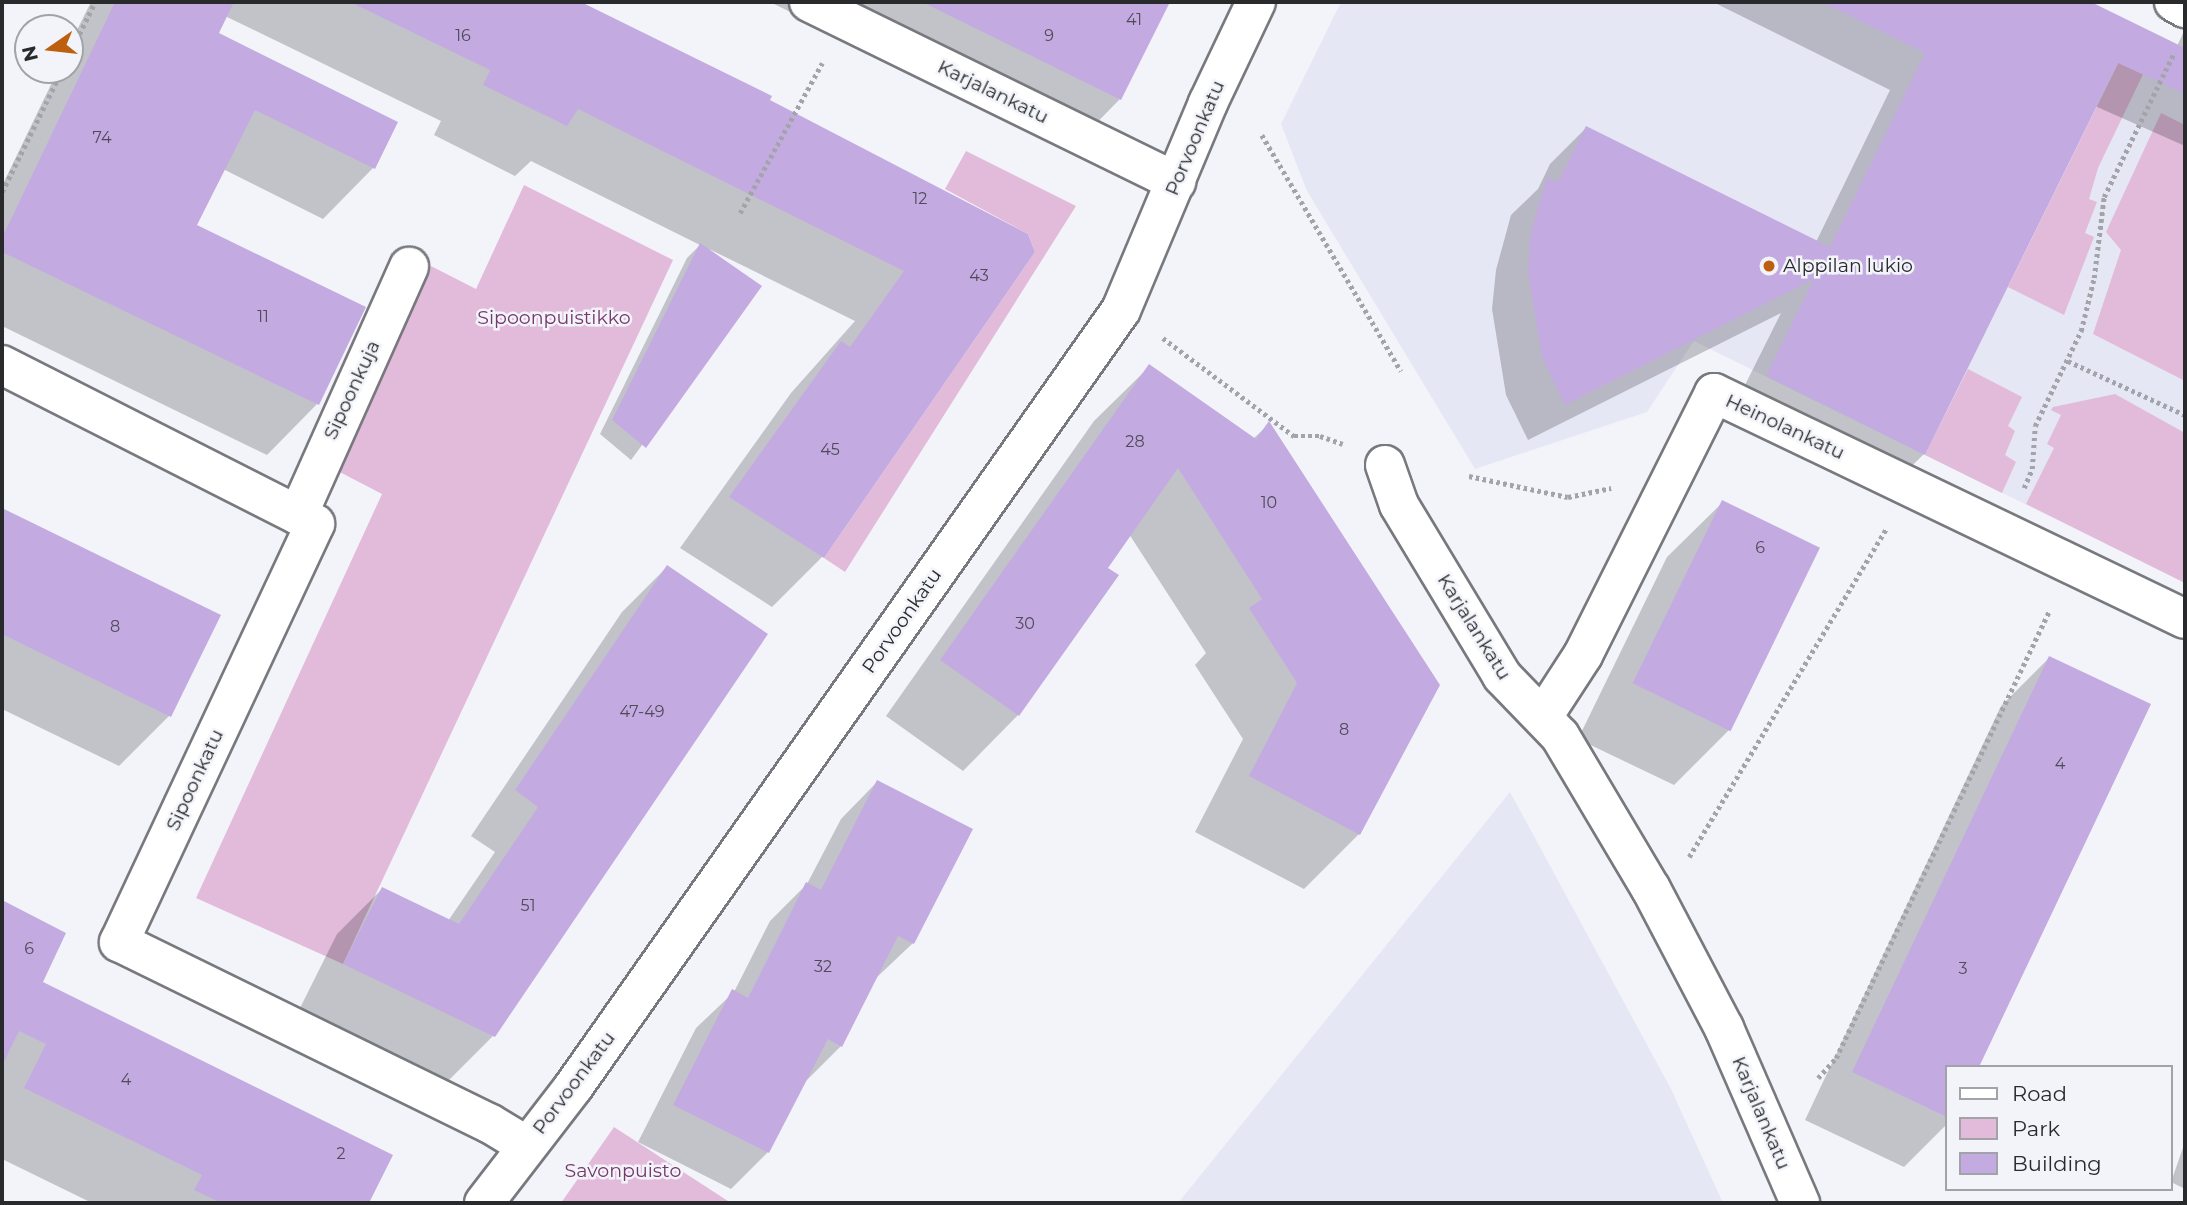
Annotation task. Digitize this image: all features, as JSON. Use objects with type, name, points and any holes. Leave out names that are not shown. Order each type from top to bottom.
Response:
[{"type":"street","name":"Karjalankatu","points":[[809,2],[1176,182]]},
{"type":"street","name":"Porvoonkatu","points":[[484,1203],[574,1086],[1121,310],[1256,2]]},
{"type":"street","points":[[2174,2],[2185,8]]},
{"type":"street","name":"Sipoonkuja","points":[[298,515],[408,267]]},
{"type":"street","points":[[2,365],[298,515]]},
{"type":"street","name":"Heinolankatu","points":[[1544,715],[1583,655],[1714,393],[2185,618]]},
{"type":"street","name":"Karjalankatu","points":[[1385,465],[1399,505],[1502,676],[1544,715],[1560,736],[1651,889],[1724,1028],[1800,1203]]},
{"type":"street","name":"Sipoonkatu","points":[[298,515],[315,524],[119,942],[489,1123],[527,1146]]},
{"type":"path","points":[[84,24],[95,2]]},
{"type":"path","points":[[740,213],[844,19]]},
{"type":"path","points":[[2032,469],[2035,426],[2081,331],[2094,278],[2104,197],[2175,50]]},
{"type":"path","points":[[2,192],[55,84]]},
{"type":"path","points":[[1262,135],[1401,371]]},
{"type":"path","points":[[1121,310],[1294,436],[1334,440],[1385,465]]},
{"type":"path","points":[[2068,361],[2185,415]]},
{"type":"path","points":[[1469,476],[1568,496],[1624,484]]},
{"type":"path","points":[[1696,850],[1893,516]]},
{"type":"path","points":[[1818,1078],[1836,1058],[2055,597]]},
{"type":"shaded area","name":"Alppilan lukio","points":[[1341,2],[2091,2],[2185,55],[2185,583],[1694,341],[1647,412],[1475,469],[1307,191],[1281,124]]},
{"type":"shaded area","points":[[1510,792],[1671,1089],[1723,1203],[1178,1203]]},
{"type":"green space","points":[[2137,25],[2160,39],[2098,168],[2089,199],[2097,202],[2085,233],[2094,237],[2064,315],[2008,287]]},
{"type":"green space","points":[[2161,113],[2185,125],[2185,381],[2093,334],[2121,250],[2106,232]]},
{"type":"green space","points":[[966,151],[1076,206],[845,572],[824,558],[1035,252],[1028,234],[945,189]]},
{"type":"green space","name":"Sipoonpuistikko","points":[[524,185],[673,260],[343,964],[196,898],[382,494],[332,468],[431,266],[476,289]]},
{"type":"green space","points":[[1968,369],[2022,397],[2008,426],[2015,431],[2005,455],[2016,462],[2002,493],[1925,455]]},
{"type":"green space","points":[[2115,394],[2185,433],[2185,583],[2026,504],[2054,448],[2047,444],[2061,415],[2051,410],[2053,407]]},
{"type":"green space","name":"Savonpuisto","points":[[614,1127],[731,1203],[561,1203]]},
{"type":"building","points":[[115,2],[234,2],[219,33],[398,122],[375,169],[255,110],[197,225],[366,307],[319,405],[2,252],[2,238],[76,84],[84,84],[84,67]]},
{"type":"building","points":[[350,2],[581,2],[772,96],[770,100],[1028,234],[1035,252],[824,558],[729,497],[841,341],[850,347],[904,271],[578,109],[567,126],[483,85],[490,70]]},
{"type":"building","points":[[922,2],[1170,2],[1121,100]]},
{"type":"building","points":[[1822,2],[2091,2],[2185,48],[2185,94],[2118,63],[1925,455],[1766,376],[1814,279],[1565,405],[1542,357],[1528,272],[1531,232],[1547,177],[1558,182],[1586,126],[1830,247],[1925,53]]},
{"type":"building","points":[[700,243],[762,286],[646,448],[612,420]]},
{"type":"building","points":[[1149,364],[1256,439],[1269,421],[1440,685],[1360,835],[1249,776],[1297,683],[1249,608],[1262,599],[1178,468],[1108,568],[1119,575],[1019,716],[940,660]]},
{"type":"building","points":[[1722,500],[1820,548],[1731,731],[1633,683]]},
{"type":"building","points":[[2,508],[221,615],[171,717],[2,634]]},
{"type":"building","points":[[667,565],[768,634],[495,1037],[343,964],[382,887],[459,924],[538,807],[515,790]]},
{"type":"building","points":[[2049,656],[2151,704],[1980,1065],[1946,1065],[1946,1117],[1852,1072]]},
{"type":"building","points":[[877,780],[973,829],[914,944],[898,936],[842,1047],[828,1039],[769,1153],[673,1105],[732,989],[748,998],[806,882],[821,890]]},
{"type":"building","points":[[2,900],[66,933],[43,982],[393,1155],[369,1203],[221,1203],[194,1190],[202,1175],[24,1088],[46,1044],[19,1031],[2,1066]]},
{"type":"place","name":"Alppilan lukio","points":[[1769,266]]}]
